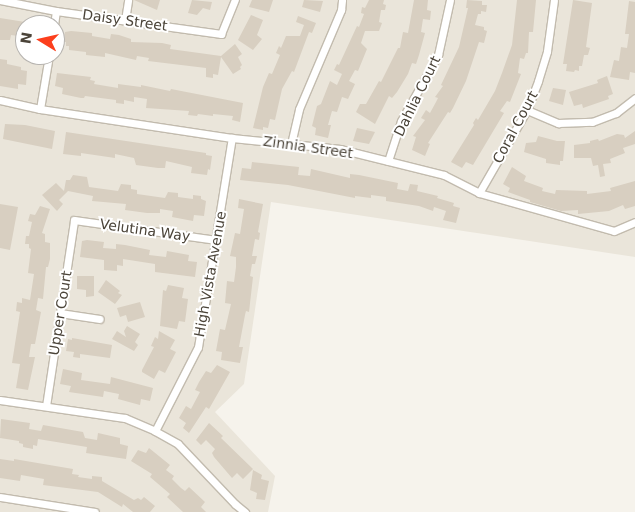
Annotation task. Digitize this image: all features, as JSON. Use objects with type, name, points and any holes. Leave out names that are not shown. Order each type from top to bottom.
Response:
[{"type":"street","name":"Daisy Street","points":[[0,0],[56,11],[220,34],[235,0]]},
{"type":"street","points":[[125,20],[128,0]]},
{"type":"street","points":[[291,144],[299,109],[341,10],[342,0]]},
{"type":"street","name":"Dahlia Court","points":[[388,161],[401,121],[438,55],[450,0]]},
{"type":"street","name":"Coral Court","points":[[479,193],[527,110],[547,50],[554,0]]},
{"type":"street","points":[[55,15],[56,11]]},
{"type":"street","points":[[40,109],[47,65]]},
{"type":"street","points":[[527,110],[558,123],[592,122],[616,114],[635,98]]},
{"type":"street","name":"Zinnia Street","points":[[0,100],[40,109],[232,138],[340,149],[444,175],[479,193],[614,231],[635,222]]},
{"type":"street","name":"High Vista Avenue","points":[[154,431],[198,347],[217,240],[232,138]]},
{"type":"street","name":"Velutina Way","points":[[74,220],[217,240]]},
{"type":"street","name":"Upper Court","points":[[46,406],[74,220]]},
{"type":"street","points":[[60,313],[100,318]]},
{"type":"street","points":[[0,400],[124,418],[154,431],[178,444],[234,504],[246,512]]},
{"type":"street","points":[[0,497],[95,512]]},
{"type":"street","points":[[228,512],[234,504]]},
{"type":"shaded area","points":[[0,0],[635,0],[635,257],[271,202],[244,384],[215,412],[275,476],[268,512],[0,512]]},
{"type":"building","points":[[134,0],[160,0],[157,10]]},
{"type":"building","points":[[192,0],[212,2],[210,10],[203,8],[197,15],[188,13]]},
{"type":"building","points":[[252,0],[273,0],[269,12],[249,7]]},
{"type":"building","points":[[304,0],[323,1],[320,12],[302,7]]},
{"type":"building","points":[[369,0],[384,0],[383,4],[386,5],[385,10],[381,10],[379,22],[382,23],[379,31],[365,31],[361,43],[367,49],[358,71],[355,70],[349,81],[355,84],[348,99],[342,97],[337,112],[332,111],[328,125],[331,125],[328,138],[315,135],[316,128],[312,126],[317,106],[321,104],[330,81],[337,85],[342,74],[334,70],[337,64],[339,65],[357,26],[359,27],[364,14],[361,13],[362,7],[365,8]]},
{"type":"building","points":[[414,0],[428,0],[427,10],[431,11],[430,20],[423,19],[421,32],[425,33],[419,55],[416,64],[412,63],[408,74],[397,92],[392,98],[389,96],[375,124],[356,112],[360,104],[366,104],[379,81],[381,82],[398,48],[400,48],[403,32],[408,33]]},
{"type":"building","points":[[467,0],[482,1],[482,5],[487,5],[486,12],[481,11],[481,14],[478,14],[475,25],[484,27],[484,30],[487,31],[484,43],[479,42],[466,81],[450,113],[448,112],[428,143],[430,144],[425,156],[412,150],[416,137],[413,136],[425,120],[421,118],[426,110],[430,113],[436,102],[438,98],[435,97],[443,86],[441,85],[459,47],[468,8],[466,8]]},
{"type":"building","points":[[517,0],[536,0],[533,32],[529,32],[528,53],[526,53],[524,59],[520,58],[518,73],[521,74],[510,102],[507,101],[500,111],[504,113],[473,165],[466,162],[462,168],[451,162],[474,125],[473,123],[476,118],[478,120],[495,91],[512,45]]},
{"type":"building","points":[[573,0],[592,3],[586,47],[590,48],[588,55],[584,55],[579,71],[575,70],[574,72],[566,71],[567,64],[563,64]]},
{"type":"building","points":[[629,1],[635,2],[635,73],[630,72],[629,80],[610,77],[614,60],[619,61],[621,47],[627,48],[629,34],[625,34]]},
{"type":"building","points":[[251,15],[263,20],[257,35],[262,39],[253,50],[238,40]]},
{"type":"building","points":[[298,16],[316,23],[312,33],[309,32],[294,72],[292,71],[282,89],[275,120],[270,119],[268,128],[263,127],[263,130],[253,128],[263,87],[269,73],[272,74],[280,55],[276,53],[279,46],[281,48],[286,36],[300,36],[304,25],[296,22]]},
{"type":"building","points":[[0,18],[15,20],[15,36],[11,35],[10,40],[0,40]]},
{"type":"building","points":[[65,32],[92,33],[92,36],[110,39],[111,34],[119,35],[131,39],[131,42],[162,43],[171,45],[170,49],[221,56],[235,44],[242,54],[238,57],[242,65],[241,69],[233,74],[221,57],[218,75],[213,74],[213,78],[206,77],[206,68],[148,61],[149,58],[137,56],[136,60],[105,53],[105,57],[86,55],[86,52],[69,50],[69,46],[66,46],[65,42]]},
{"type":"building","points":[[0,59],[7,60],[7,64],[21,67],[21,70],[27,71],[26,85],[18,84],[18,89],[0,86]]},
{"type":"building","points":[[57,73],[91,77],[90,80],[95,81],[94,84],[118,88],[118,84],[141,87],[141,85],[243,103],[240,122],[232,120],[233,116],[198,114],[197,116],[188,115],[189,111],[146,108],[147,99],[134,97],[134,102],[124,100],[124,104],[116,103],[116,100],[85,96],[81,98],[62,94],[63,88],[55,86]]},
{"type":"building","points":[[607,76],[613,94],[608,96],[609,99],[583,108],[582,104],[574,106],[569,92],[598,83],[597,80]]},
{"type":"building","points":[[553,88],[566,90],[563,105],[549,101]]},
{"type":"building","points":[[5,124],[25,125],[55,131],[52,149],[3,139]]},
{"type":"building","points":[[357,128],[375,132],[369,144],[353,141]]},
{"type":"building","points":[[635,131],[635,144],[623,148],[625,153],[610,159],[611,163],[603,164],[605,176],[600,177],[598,165],[593,166],[591,158],[574,158],[574,145],[590,143],[590,141],[598,139],[599,141],[617,134],[624,135],[625,138]]},
{"type":"building","points":[[66,132],[206,153],[206,155],[212,156],[210,170],[208,169],[207,175],[191,173],[192,167],[166,161],[165,168],[136,165],[134,158],[115,154],[115,158],[81,153],[81,156],[63,154]]},
{"type":"building","points":[[538,136],[565,141],[563,161],[560,161],[560,165],[546,163],[546,159],[524,152],[526,143],[536,142]]},
{"type":"building","points":[[252,162],[299,167],[298,175],[310,176],[311,169],[350,178],[350,174],[359,175],[398,183],[397,189],[408,191],[410,184],[418,185],[417,191],[438,196],[437,198],[454,203],[453,206],[460,208],[456,223],[443,220],[446,211],[434,207],[433,211],[419,206],[386,201],[386,197],[371,195],[371,198],[355,196],[355,198],[288,185],[240,180],[242,168],[251,169]]},
{"type":"building","points":[[512,167],[526,176],[524,181],[543,188],[542,191],[555,194],[556,190],[587,191],[587,194],[611,191],[610,188],[635,181],[635,206],[625,209],[623,205],[609,211],[578,214],[578,210],[561,211],[530,202],[530,200],[508,192],[510,188],[503,184]]},
{"type":"building","points":[[73,175],[87,177],[89,187],[118,191],[121,184],[131,185],[131,189],[137,190],[137,194],[165,198],[168,192],[178,193],[178,197],[193,199],[193,195],[201,196],[201,199],[206,201],[204,216],[194,215],[193,221],[172,217],[173,211],[160,209],[160,213],[147,213],[125,210],[126,204],[92,201],[93,196],[68,191],[59,200],[63,204],[57,211],[42,195],[56,183],[64,191],[66,180],[70,180]]},
{"type":"building","points":[[239,199],[263,204],[258,232],[260,233],[259,240],[255,239],[252,256],[257,256],[255,264],[252,264],[250,276],[253,277],[249,312],[246,311],[239,347],[243,347],[240,363],[221,360],[222,352],[216,351],[220,329],[225,330],[231,304],[225,303],[227,281],[234,282],[236,257],[230,256],[235,233],[240,234],[244,209],[238,208]]},
{"type":"building","points":[[0,204],[18,207],[10,250],[0,248]]},
{"type":"building","points":[[40,206],[50,209],[42,233],[45,234],[45,242],[50,243],[50,259],[48,267],[46,267],[43,299],[38,298],[36,310],[41,312],[35,344],[31,344],[29,357],[35,357],[28,390],[16,388],[20,364],[12,363],[20,312],[16,311],[17,302],[22,303],[22,298],[30,300],[34,274],[28,273],[31,249],[29,244],[25,244],[32,222],[28,221],[30,214],[35,215]]},
{"type":"building","points":[[82,241],[104,242],[103,248],[116,249],[116,244],[150,250],[149,255],[166,257],[167,251],[189,255],[188,261],[197,262],[195,277],[155,272],[155,264],[123,259],[123,266],[117,265],[117,271],[104,270],[104,260],[80,257]]},
{"type":"building","points":[[77,276],[94,276],[94,296],[86,297],[86,290],[77,289]]},
{"type":"building","points":[[106,280],[120,291],[118,293],[122,295],[115,304],[98,292]]},
{"type":"building","points":[[168,285],[184,288],[182,298],[188,299],[185,322],[179,321],[177,329],[160,326],[163,290],[166,291]]},
{"type":"building","points":[[140,302],[145,317],[128,322],[126,315],[120,317],[117,308]]},
{"type":"building","points":[[127,326],[140,334],[135,342],[138,345],[134,351],[112,339],[117,331],[126,337],[124,331]]},
{"type":"building","points":[[159,331],[175,340],[170,349],[176,352],[165,373],[159,370],[154,379],[142,372],[142,370],[154,347],[151,346],[155,337],[158,339]]},
{"type":"building","points":[[72,338],[112,345],[110,358],[80,354],[80,358],[73,357],[74,352],[66,351],[68,339],[72,340]]},
{"type":"building","points":[[217,365],[230,372],[209,409],[206,407],[189,433],[183,428],[186,423],[179,418],[186,406],[191,409],[200,392],[195,390],[206,371],[211,373]]},
{"type":"building","points":[[63,369],[82,373],[81,380],[110,384],[111,377],[153,388],[150,401],[141,399],[140,405],[118,399],[119,394],[104,391],[103,397],[69,392],[71,386],[60,384]]},
{"type":"building","points":[[1,419],[30,423],[29,429],[41,431],[43,425],[83,432],[85,438],[97,440],[98,433],[120,438],[120,444],[128,446],[126,459],[86,453],[87,447],[38,439],[37,446],[33,445],[33,449],[23,447],[23,444],[19,443],[19,441],[0,438]]},
{"type":"building","points":[[209,423],[223,436],[221,438],[253,469],[243,479],[237,473],[232,478],[214,457],[212,453],[215,449],[206,440],[201,445],[196,440]]},
{"type":"building","points":[[149,448],[170,465],[166,470],[174,476],[172,479],[181,488],[185,491],[189,487],[205,502],[201,507],[206,512],[183,512],[167,497],[170,494],[150,477],[152,474],[131,461],[138,450],[146,453]]},
{"type":"building","points":[[0,459],[14,461],[14,459],[73,469],[72,474],[79,475],[78,477],[92,479],[92,476],[102,477],[102,481],[134,500],[138,498],[141,500],[144,497],[155,506],[150,512],[133,512],[123,504],[122,507],[98,492],[43,485],[44,479],[21,475],[20,481],[0,478]]},
{"type":"building","points":[[253,470],[262,475],[261,479],[269,481],[265,500],[256,499],[257,493],[250,490]]}]
